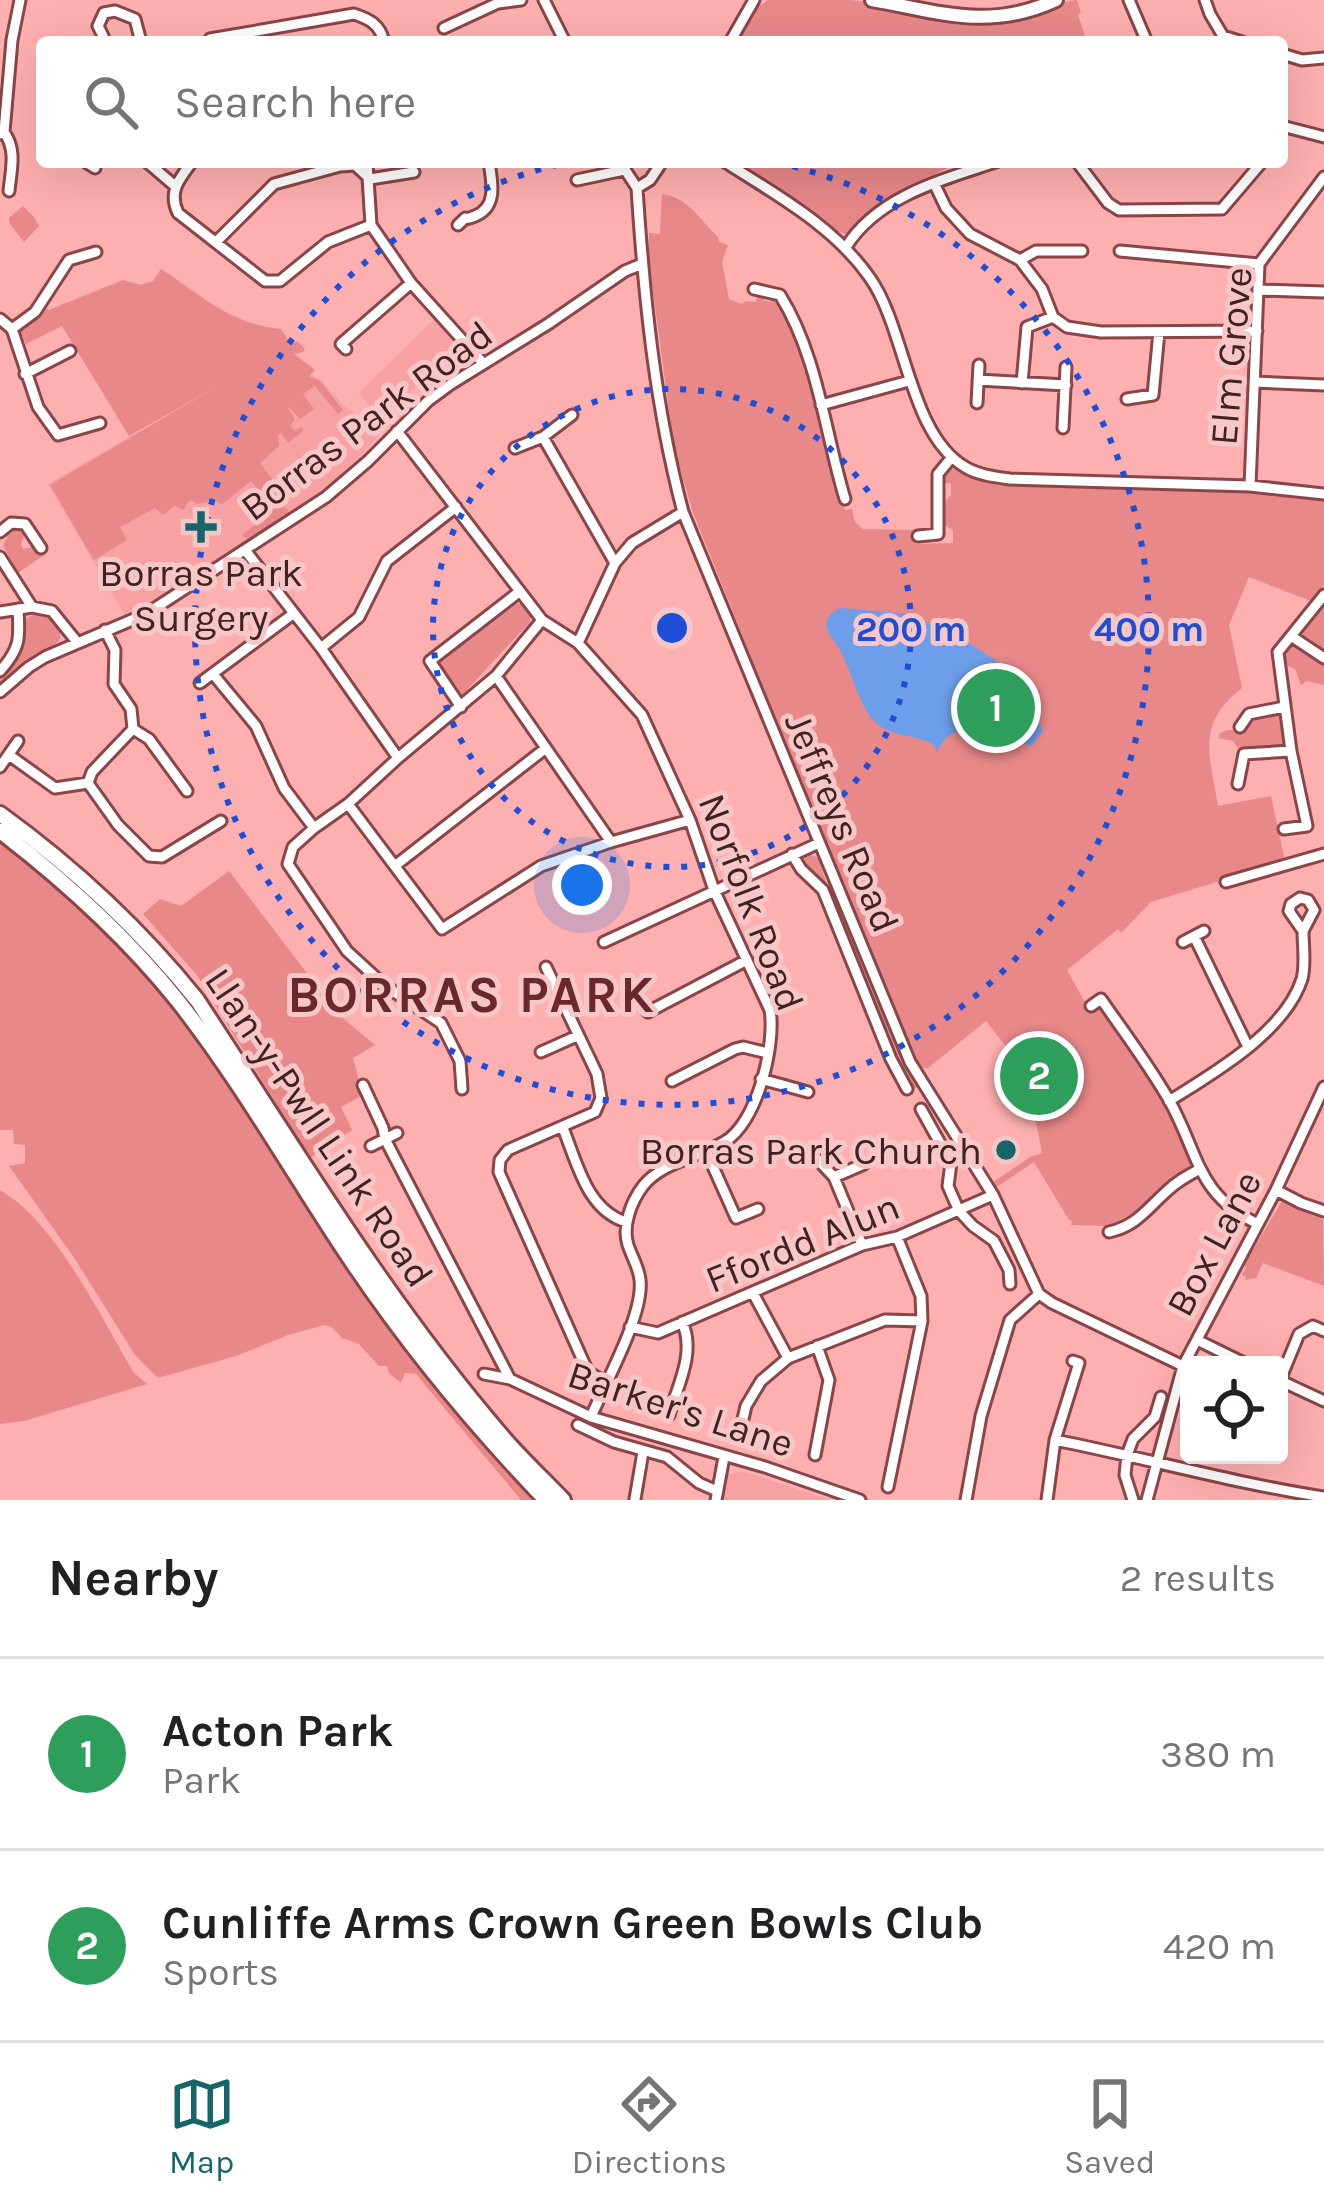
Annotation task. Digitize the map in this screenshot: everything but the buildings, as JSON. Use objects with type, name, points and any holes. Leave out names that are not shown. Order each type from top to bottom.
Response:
[{"type":"highway","name":"Llan-y-Pwll Link Road","points":[[0,814],[93,889],[179,977],[433,1350],[501,1436],[562,1500]]},
{"type":"highway","name":"Llan-y-Pwll Link Road","points":[[0,830],[80,896],[177,1000],[232,1075],[346,1253],[428,1366],[546,1500]]},
{"type":"main road","points":[[872,0],[977,19],[1009,17],[1056,0]]},
{"type":"street","points":[[6,184],[13,151],[2,133],[6,39],[20,0]]},
{"type":"street","points":[[455,36],[449,26],[498,2],[521,0]]},
{"type":"street","points":[[544,0],[562,36]]},
{"type":"street","points":[[733,36],[754,0]]},
{"type":"street","points":[[1129,0],[1144,36]]},
{"type":"street","points":[[1205,0],[1223,36]]},
{"type":"street","points":[[104,36],[98,26],[104,14],[115,11],[135,19],[139,36]]},
{"type":"street","points":[[259,36],[354,14],[371,20],[383,36]]},
{"type":"street","points":[[1288,56],[1324,58]]},
{"type":"street","points":[[1288,128],[1324,137]]},
{"type":"street","points":[[155,168],[175,185]]},
{"type":"street","points":[[188,168],[175,185],[173,203],[178,213],[265,281],[280,281],[328,242],[371,225]]},
{"type":"street","points":[[216,242],[274,184],[333,168]]},
{"type":"street","points":[[358,168],[370,179]]},
{"type":"street","points":[[369,168],[371,225],[411,283],[482,363]]},
{"type":"street","points":[[460,218],[481,214],[489,205],[493,192],[490,168]]},
{"type":"street","points":[[578,180],[616,168]]},
{"type":"street","points":[[623,168],[637,188],[658,168]]},
{"type":"street","points":[[734,168],[846,247],[872,280],[891,317],[909,380],[931,428],[952,457],[977,473],[1010,479],[1250,486],[1324,494]]},
{"type":"street","points":[[846,247],[879,213],[912,191],[978,168]]},
{"type":"street","points":[[1080,168],[1119,210],[1222,209],[1257,168]]},
{"type":"street","points":[[370,179],[414,172]]},
{"type":"street","name":"Elm Grove","points":[[1250,486],[1259,264],[1324,177]]},
{"type":"street","points":[[934,183],[946,208],[970,234],[1020,260],[1042,289],[1053,317],[1067,327],[1101,332],[1257,331]]},
{"type":"street","name":"Jeffreys Road","points":[[637,188],[642,264],[667,450],[683,512],[910,1061],[993,1195],[1039,1294]]},
{"type":"street","points":[[1020,260],[1036,250],[1082,251]]},
{"type":"street","points":[[1120,251],[1259,264]]},
{"type":"street","points":[[12,329],[34,312],[69,260],[96,252]]},
{"type":"street","name":"Borras Park Road","points":[[0,692],[29,667],[146,614],[326,496],[428,401],[642,264]]},
{"type":"street","points":[[341,343],[411,283]]},
{"type":"street","points":[[754,289],[773,292],[784,300],[800,335],[845,500]]},
{"type":"street","points":[[1258,290],[1324,292]]},
{"type":"street","points":[[1014,324],[1027,327],[1053,317]]},
{"type":"street","points":[[0,319],[12,329],[38,406],[57,439],[100,423]]},
{"type":"street","points":[[1022,383],[1027,327]]},
{"type":"street","points":[[1127,399],[1153,395],[1159,332]]},
{"type":"street","points":[[25,374],[70,351]]},
{"type":"street","points":[[977,403],[979,365]]},
{"type":"street","points":[[1064,428],[1066,367]]},
{"type":"street","points":[[821,405],[909,380]]},
{"type":"street","points":[[978,380],[1066,385]]},
{"type":"street","points":[[1255,382],[1324,385]]},
{"type":"street","points":[[514,448],[543,436],[573,414]]},
{"type":"street","name":"Norfolk Road","points":[[398,431],[542,620],[578,644],[642,715],[690,820],[713,890],[770,1010],[773,1030],[768,1053],[745,1121],[729,1140],[653,1176],[637,1196],[626,1222]]},
{"type":"street","points":[[543,436],[615,563]]},
{"type":"street","points":[[918,536],[938,534],[938,474],[952,457]]},
{"type":"street","points":[[321,648],[359,617],[387,561],[456,508]]},
{"type":"street","points":[[578,644],[615,563],[632,543],[683,512]]},
{"type":"street","points":[[0,532],[11,523],[25,524],[33,545]]},
{"type":"street","points":[[244,550],[398,758]]},
{"type":"street","points":[[0,556],[32,608]]},
{"type":"street","points":[[461,707],[430,661],[519,592]]},
{"type":"street","points":[[1284,830],[1306,826],[1278,655],[1324,595]]},
{"type":"street","points":[[0,671],[17,650],[18,609]]},
{"type":"street","points":[[0,611],[52,611],[77,642]]},
{"type":"street","points":[[200,683],[292,614]]},
{"type":"street","points":[[462,1089],[460,1061],[440,1023],[384,985],[347,951],[288,864],[293,848],[314,828],[496,676],[542,620]]},
{"type":"street","points":[[105,630],[115,650],[114,684],[131,709],[134,729],[149,739],[187,791]]},
{"type":"street","points":[[1291,636],[1324,658]]},
{"type":"street","points":[[214,674],[256,726],[284,788],[314,828]]},
{"type":"street","points":[[496,676],[611,842]]},
{"type":"street","points":[[1240,728],[1249,714],[1284,707]]},
{"type":"street","points":[[88,783],[92,772],[134,729]]},
{"type":"street","points":[[0,767],[18,741]]},
{"type":"street","points":[[396,866],[546,748]]},
{"type":"street","points":[[1238,784],[1244,754],[1291,751]]},
{"type":"street","points":[[9,755],[55,788],[88,783]]},
{"type":"street","points":[[88,783],[118,825],[149,856],[162,857],[221,821]]},
{"type":"street","points":[[348,804],[442,929],[541,866],[690,820]]},
{"type":"street","points":[[202,814],[208,827]]},
{"type":"street","points":[[604,941],[819,843]]},
{"type":"street","name":"Jeffreys Road","points":[[792,854],[823,890],[907,1089]]},
{"type":"street","points":[[1226,881],[1324,854]]},
{"type":"street","points":[[1169,1101],[1248,1047],[1278,1020],[1304,975],[1303,932],[1313,906],[1300,898],[1289,907],[1303,932]]},
{"type":"street","points":[[1295,921],[1310,920]]},
{"type":"street","points":[[1183,942],[1199,934],[1248,1047]]},
{"type":"street","points":[[647,1012],[748,960]]},
{"type":"street","points":[[546,967],[596,1074],[602,1098],[596,1112],[508,1150],[500,1160],[499,1172],[588,1372],[605,1382]]},
{"type":"street","points":[[1101,999],[1169,1101],[1211,1189],[1228,1208],[1258,1224]]},
{"type":"street","points":[[541,1052],[577,1036]]},
{"type":"street","points":[[680,1081],[735,1049],[768,1053]]},
{"type":"street","points":[[761,1079],[808,1092]]},
{"type":"street","points":[[363,1085],[385,1139],[511,1379]]},
{"type":"street","name":"Box Lane","points":[[1188,1356],[1276,1190],[1324,1087]]},
{"type":"street","points":[[921,1109],[951,1163],[948,1186],[959,1211],[994,1240],[1009,1270],[1010,1284]]},
{"type":"street","points":[[562,1128],[603,1212],[626,1222],[626,1240],[640,1278],[640,1300],[590,1417]]},
{"type":"street","points":[[371,1146],[397,1133]]},
{"type":"street","points":[[706,1151],[732,1220],[758,1209]]},
{"type":"street","points":[[817,1159],[834,1177],[862,1245]]},
{"type":"street","points":[[834,1177],[865,1164]]},
{"type":"street","points":[[1109,1232],[1142,1219],[1166,1191],[1199,1169]]},
{"type":"street","points":[[1276,1190],[1324,1210]]},
{"type":"street","name":"Ffordd Alun","points":[[630,1327],[658,1333],[862,1245],[897,1237],[993,1195]]},
{"type":"street","points":[[1122,1229],[1126,1241]]},
{"type":"street","points":[[888,1487],[922,1321],[921,1296],[897,1237]]},
{"type":"street","points":[[753,1293],[788,1358]]},
{"type":"street","points":[[966,1500],[981,1416],[1010,1321],[1039,1294],[1180,1365]]},
{"type":"street","points":[[740,1432],[746,1406],[761,1381],[788,1358],[885,1321],[922,1321]]},
{"type":"street","points":[[669,1415],[688,1352],[689,1338],[682,1322]]},
{"type":"street","points":[[1288,1361],[1299,1334],[1313,1326],[1324,1330]]},
{"type":"street","points":[[1196,1340],[1229,1356]]},
{"type":"street","points":[[814,1455],[829,1380],[818,1346]]},
{"type":"street","points":[[1047,1500],[1055,1440],[1080,1363]]},
{"type":"street","name":"Barker's Lane","points":[[484,1374],[511,1379],[590,1417],[765,1467],[860,1500]]},
{"type":"street","name":"Box Lane","points":[[1147,1500],[1180,1377]]},
{"type":"street","points":[[1288,1384],[1324,1401]]},
{"type":"street","points":[[1133,1500],[1124,1475],[1127,1455],[1133,1439],[1155,1417],[1161,1397]]},
{"type":"street","points":[[582,1430],[667,1457],[716,1495],[724,1457]]},
{"type":"street","points":[[1055,1440],[1246,1485],[1324,1497]]},
{"type":"street","points":[[633,1493],[643,1452]]},
{"type":"street","points":[[1244,1500],[1246,1485]]},
{"type":"shaded area","points":[[768,0],[851,0],[944,19],[997,24],[1077,0],[1085,36],[737,36],[752,11]]},
{"type":"shaded area","points":[[743,168],[947,168],[909,188],[847,234]]},
{"type":"shaded area","points":[[662,194],[687,205],[719,242],[728,245],[722,262],[729,299],[756,302],[758,293],[765,301],[775,299],[784,312],[799,341],[845,510],[852,509],[855,522],[863,529],[915,530],[916,544],[953,543],[953,530],[944,525],[943,503],[951,495],[951,483],[943,483],[945,471],[951,468],[1002,482],[1213,487],[1324,499],[1324,585],[1311,601],[1249,577],[1229,625],[1242,688],[1217,715],[1209,742],[1218,806],[1271,796],[1285,861],[1151,902],[1121,933],[1118,929],[1067,970],[1090,1011],[1100,1006],[1138,1062],[1192,1160],[1190,1170],[1122,1224],[1108,1230],[1071,1225],[1034,1162],[995,1188],[992,1183],[1042,1153],[1034,1112],[1076,1104],[1078,1084],[1050,1036],[1031,1046],[1027,1040],[1008,1049],[986,1021],[928,1068],[916,1060],[692,510],[674,447],[649,262],[649,233],[660,234]]},
{"type":"shaded area","points":[[23,206],[39,226],[24,242],[9,218]]},
{"type":"shaded area","points":[[161,269],[231,315],[281,329],[289,341],[298,342],[305,349],[294,354],[315,370],[309,376],[320,381],[343,410],[338,414],[315,386],[303,394],[314,409],[300,419],[288,406],[295,420],[290,425],[295,431],[304,430],[288,443],[278,435],[279,446],[260,463],[282,492],[292,486],[295,490],[278,502],[289,511],[249,540],[242,535],[275,509],[251,481],[221,505],[216,500],[197,504],[192,500],[184,510],[174,506],[163,515],[155,508],[120,527],[127,540],[94,560],[50,485],[223,383],[129,436],[62,326],[26,344],[20,331],[46,308],[123,280],[141,285],[153,281]]},
{"type":"shaded area","points":[[440,314],[467,345],[378,418],[359,393]]},
{"type":"shaded area","points":[[270,355],[321,380],[380,434],[328,490],[128,621],[48,484]]},
{"type":"shaded area","points":[[19,526],[25,532],[23,549],[33,547],[44,555],[18,573],[3,546],[10,531]]},
{"type":"shaded area","points":[[512,602],[524,605],[531,614],[530,622],[463,694],[455,694],[436,667],[439,658]]},
{"type":"shaded area","points":[[1324,603],[1324,685],[1307,681],[1301,685],[1295,669],[1283,657]]},
{"type":"shaded area","points":[[50,614],[60,624],[60,640],[0,685],[0,676],[20,651],[24,620]]},
{"type":"shaded area","points":[[1279,711],[1282,747],[1239,750],[1233,741],[1219,738],[1247,718]]},
{"type":"shaded area","points":[[0,838],[125,948],[187,1018],[431,1376],[536,1500],[521,1500],[416,1374],[405,1373],[401,1383],[387,1366],[379,1366],[359,1344],[342,1338],[333,1328],[324,1325],[288,1335],[236,1356],[158,1378],[135,1355],[9,1166],[25,1163],[25,1145],[14,1144],[13,1130],[0,1130]]},
{"type":"shaded area","points":[[803,856],[819,858],[914,1089],[834,903],[803,864]]},
{"type":"shaded area","points":[[229,871],[339,1015],[375,1045],[353,1058],[363,1095],[341,1107],[352,1130],[310,1158],[196,974],[143,914],[160,899],[181,906]]},
{"type":"shaded area","points":[[1046,1047],[1071,1082],[1031,1108],[1007,1069]]},
{"type":"shaded area","points":[[0,1190],[40,1224],[58,1247],[134,1373],[147,1384],[0,1424]]},
{"type":"shaded area","points":[[1285,1200],[1323,1220],[1324,1286],[1263,1263],[1256,1278],[1245,1280],[1242,1275]]},
{"type":"shaded area","points":[[742,1471],[831,1500],[722,1500],[727,1475]]},
{"type":"water","points":[[840,608],[909,614],[963,639],[1013,672],[1043,731],[1031,746],[1012,746],[1001,736],[981,745],[973,735],[955,733],[936,753],[928,742],[882,727],[865,708],[827,629],[829,617]]},
{"type":"place","name":"Borras Park Surgery","points":[[201,527]]},
{"type":"place","name":"Acton Park","points":[[996,708]]},
{"type":"place","name":"Cunliffe Arms Crown Green Bowls Club","points":[[1039,1076]]},
{"type":"place","name":"Borras Park Church","points":[[1006,1150]]},
{"type":"district","name":"BORRAS PARK","points":[[472,994]]}]
